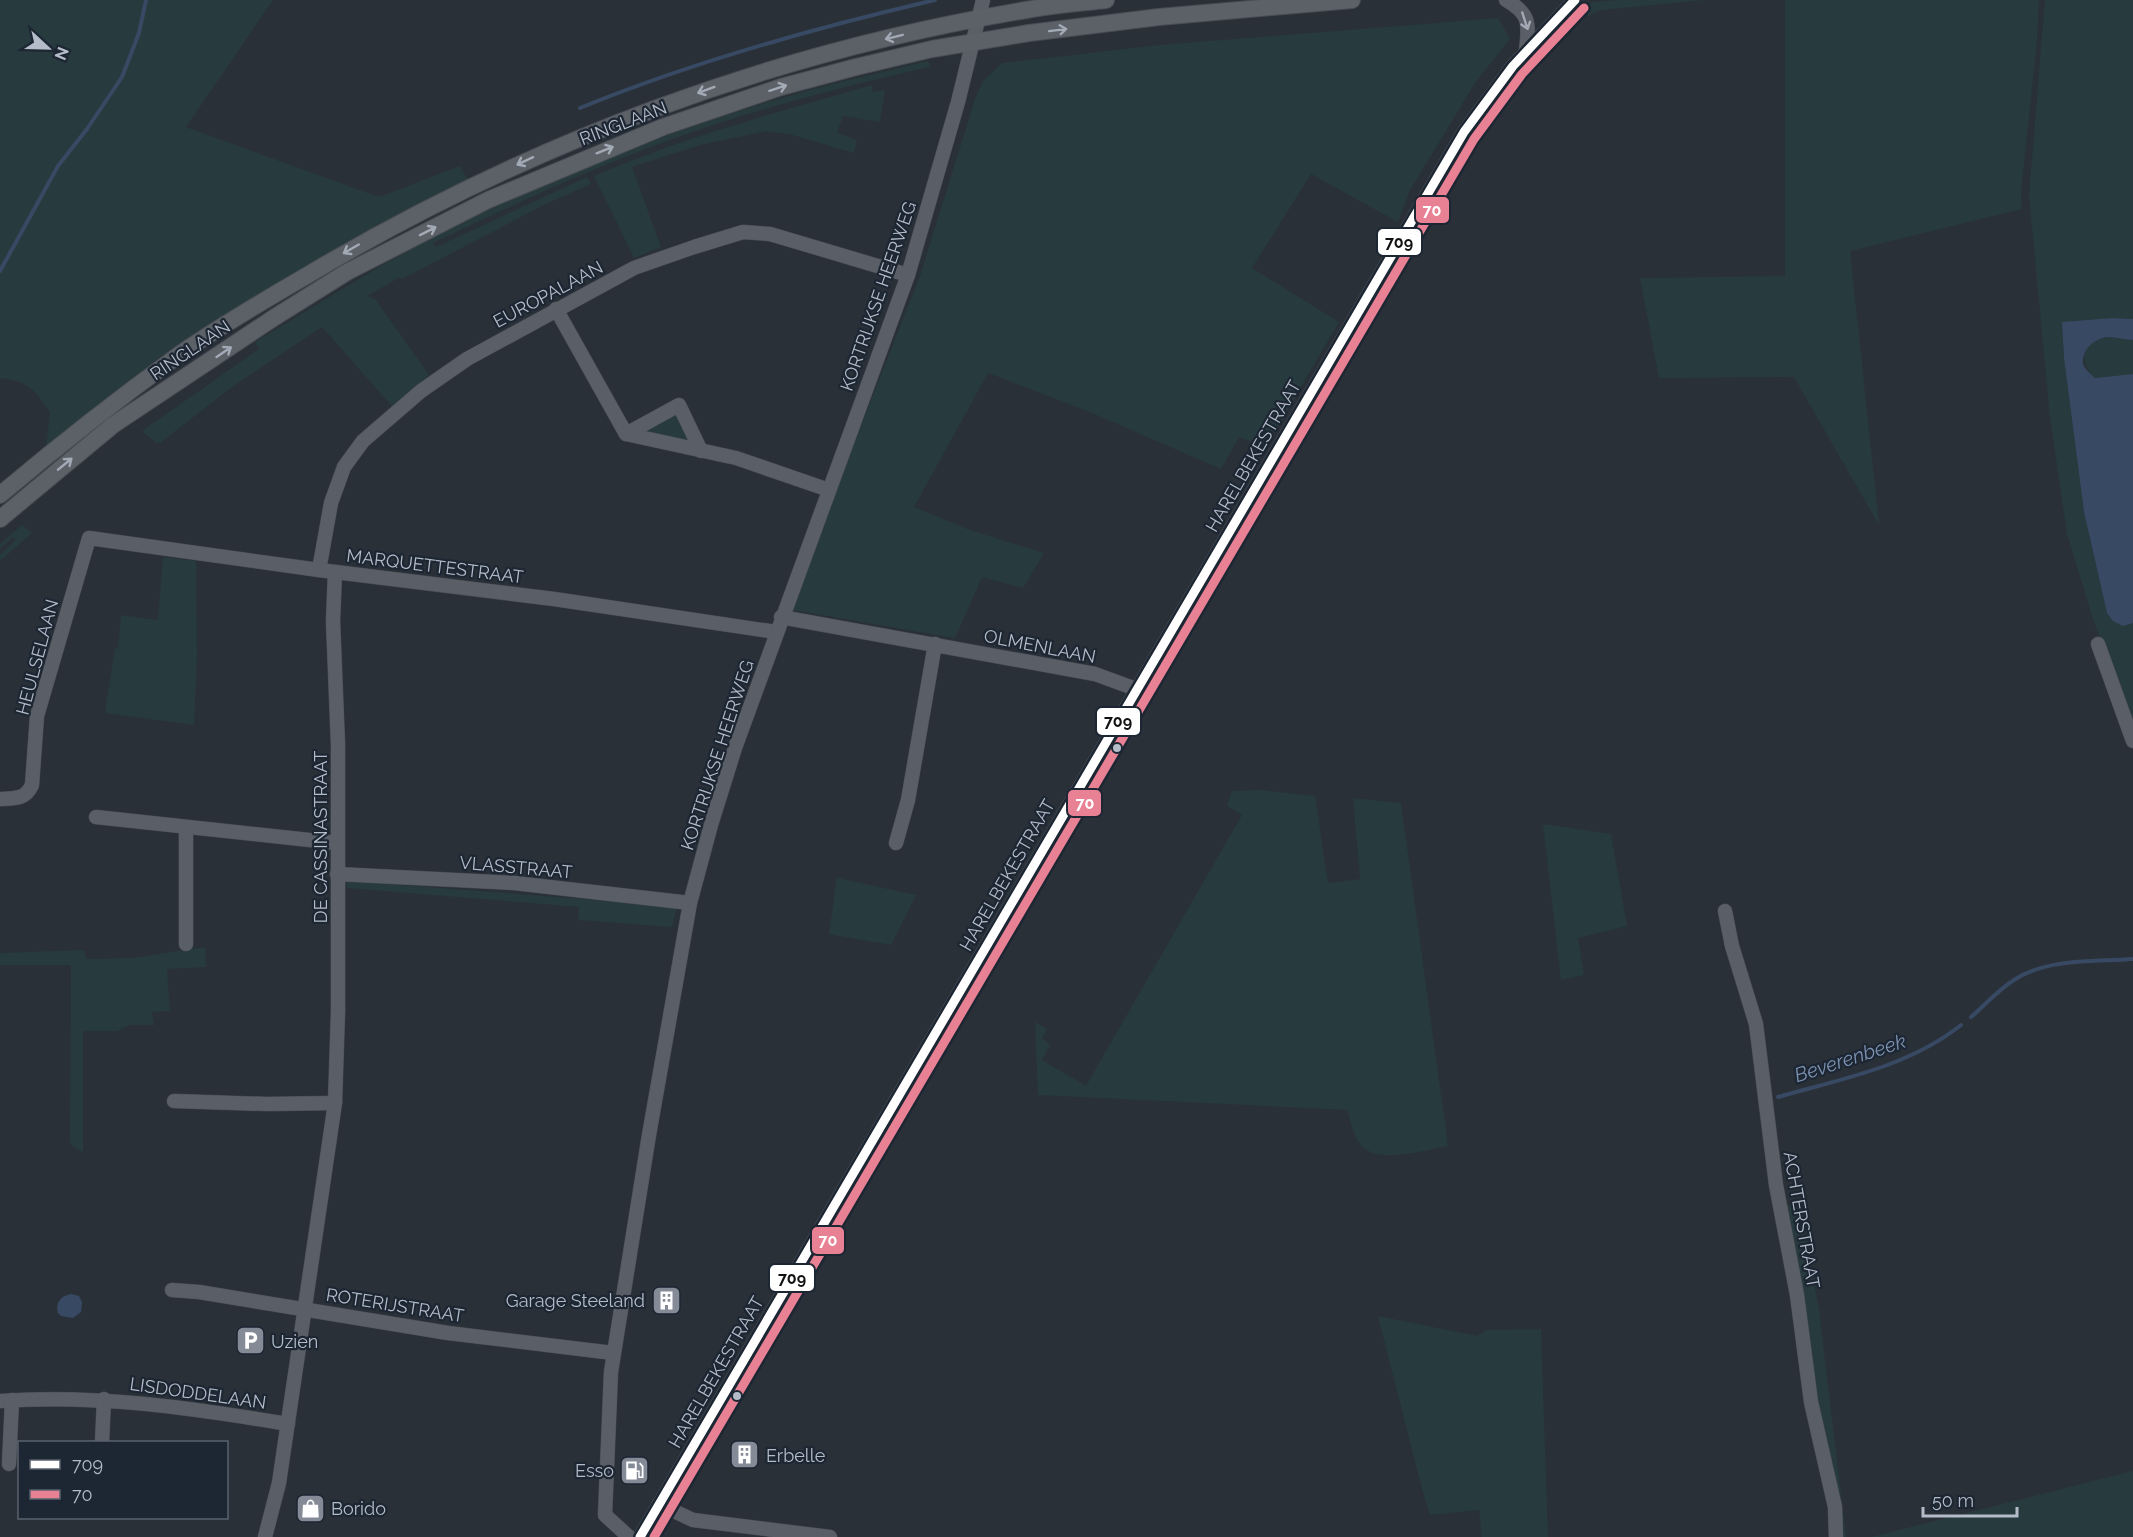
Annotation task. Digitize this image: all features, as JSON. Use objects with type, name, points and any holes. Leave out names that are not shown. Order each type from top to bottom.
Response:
[{"type":"main road","name":"RINGLAAN","points":[[0,495],[101,412],[182,353],[259,303],[355,246],[442,200],[537,155],[716,87],[842,50],[929,28],[1027,10],[1106,0]]},
{"type":"main road","name":"RINGLAAN","points":[[0,519],[113,425],[347,272],[488,200],[663,127],[781,87],[932,49],[1159,17],[1352,0]]},
{"type":"street","name":"KORTRIJKSE HEERWEG","points":[[629,1537],[605,1515],[613,1353],[690,903],[735,748],[908,274],[958,102],[983,0]]},
{"type":"street","points":[[1506,0],[1526,16],[1528,24],[1526,50]]},
{"type":"street","name":"HARELBEKESTRAAT","points":[[640,1537],[1464,132],[1526,50],[1575,0]]},
{"type":"street","name":"EUROPALAAN","points":[[319,570],[331,503],[344,467],[363,441],[421,391],[457,365],[634,268],[743,232],[770,234],[908,274]]},
{"type":"street","points":[[556,309],[626,434],[736,458],[829,490]]},
{"type":"street","points":[[626,434],[679,405],[701,451]]},
{"type":"street","name":"MARQUETTESTRAAT","points":[[89,538],[319,570],[554,599],[776,632]]},
{"type":"street","name":"HEULSELAAN","points":[[0,799],[21,798],[28,793],[32,785],[37,716],[89,538]]},
{"type":"street","name":"DE CASSINASTRAAT","points":[[265,1537],[278,1486],[288,1424],[335,1102],[338,1011],[338,746],[333,621],[335,572]]},
{"type":"street","name":"OLMENLAAN","points":[[781,617],[1095,674],[1136,689]]},
{"type":"street","points":[[896,843],[908,800],[935,644]]},
{"type":"street","points":[[2098,644],[2133,741]]},
{"type":"street","points":[[96,817],[337,843]]},
{"type":"street","points":[[186,826],[186,944]]},
{"type":"street","name":"VLASSTRAAT","points":[[338,874],[514,883],[690,903]]},
{"type":"street","name":"ACHTERSTRAAT","points":[[1725,911],[1732,946],[1756,1024],[1776,1185],[1797,1295],[1811,1401],[1835,1507],[1836,1537]]},
{"type":"street","points":[[174,1101],[267,1104],[335,1102]]},
{"type":"street","name":"ROTERIJSTRAAT","points":[[172,1290],[199,1292],[448,1333],[613,1353]]},
{"type":"street","name":"LISDODDELAAN","points":[[9,1464],[6,1400],[104,1399],[189,1408],[288,1424]]},
{"type":"street","name":"LISDODDELAAN","points":[[102,1441],[104,1399]]},
{"type":"street","points":[[659,1504],[693,1520],[830,1537]]},
{"type":"green space","points":[[0,0],[273,0],[186,127],[379,197],[460,166],[468,180],[352,240],[255,298],[46,449],[50,412],[30,388],[18,381],[0,378]]},
{"type":"green space","points":[[1705,0],[1601,10],[1588,16],[1580,10],[1592,2]]},
{"type":"green space","points":[[1785,0],[2039,0],[2037,41],[2021,191],[2022,209],[1850,251],[1879,525],[1794,377],[1659,378],[1640,278],[1785,276]]},
{"type":"green space","points":[[2045,0],[2133,0],[2133,319],[2113,318],[2062,323],[2064,358],[2084,512],[2107,613],[2123,626],[2133,623],[2133,728],[2093,619],[2067,534],[2050,418],[2029,195]]},
{"type":"green space","points":[[1498,18],[1510,39],[1475,83],[1410,190],[1398,222],[1311,174],[1252,268],[1339,322],[1265,448],[1239,437],[1221,469],[1090,412],[988,373],[914,507],[970,530],[1044,553],[1023,588],[982,577],[955,638],[793,610],[852,448],[920,276],[976,96],[984,80],[1002,63],[1159,45]]},
{"type":"green space","points":[[928,61],[930,67],[851,85],[696,131],[572,179],[433,243],[436,247],[587,177],[591,184],[544,205],[402,279],[400,277],[367,296],[375,299],[429,375],[392,406],[322,327],[232,387],[160,443],[155,442],[142,431],[259,349],[255,342],[408,251],[517,196],[607,158],[700,124],[809,90]]},
{"type":"green space","points":[[872,85],[872,92],[885,90],[880,122],[843,116],[837,133],[857,140],[854,153],[789,134],[766,131],[700,145],[632,167],[661,247],[634,258],[594,176],[697,137]]},
{"type":"green space","points":[[2108,337],[2133,340],[2133,374],[2095,378],[2088,369],[2084,354],[2089,345]]},
{"type":"green space","points":[[678,414],[692,443],[643,431]]},
{"type":"green space","points":[[22,525],[32,533],[0,561],[0,555],[16,540],[13,537],[0,549],[0,544]]},
{"type":"green space","points":[[163,557],[196,561],[197,653],[194,725],[105,713],[115,648],[118,649],[121,615],[158,620]]},
{"type":"green space","points":[[1262,790],[1315,796],[1328,883],[1360,879],[1353,798],[1401,803],[1448,1146],[1415,1153],[1389,1155],[1368,1151],[1356,1137],[1347,1110],[1038,1095],[1035,1022],[1047,1029],[1042,1038],[1050,1045],[1042,1060],[1086,1086],[1242,815],[1227,806],[1232,791]]},
{"type":"green space","points":[[1543,824],[1611,834],[1627,926],[1578,938],[1584,975],[1561,980]]},
{"type":"green space","points":[[837,878],[916,895],[891,945],[829,934]]},
{"type":"green space","points":[[347,881],[677,906],[672,927],[578,920],[579,907],[347,888]]},
{"type":"green space","points":[[205,947],[206,967],[167,969],[170,1011],[152,1012],[154,1025],[129,1025],[117,1031],[83,1031],[83,1152],[73,1147],[70,1141],[71,965],[0,965],[0,953],[84,950],[86,959],[132,958]]},
{"type":"green space","points":[[1799,1203],[1819,1310],[1846,1537],[1841,1537],[1814,1394],[1785,1206]]},
{"type":"green space","points":[[1378,1316],[1477,1336],[1486,1330],[1541,1329],[1548,1537],[1482,1537],[1479,1510],[1430,1515]]},
{"type":"green space","points":[[2133,1471],[2133,1537],[1871,1537]]},
{"type":"water","points":[[2113,318],[2133,319],[2133,340],[2108,337],[2099,339],[2087,348],[2083,363],[2095,378],[2133,374],[2133,623],[2123,626],[2113,621],[2107,613],[2084,512],[2064,358],[2062,322]]},
{"type":"water","points":[[71,1294],[79,1296],[82,1302],[81,1312],[73,1318],[61,1316],[57,1309],[58,1303],[64,1296]]},
{"type":"waterway","points":[[0,271],[58,166],[87,129],[122,77],[139,33],[146,0]]},
{"type":"waterway","points":[[580,108],[667,75],[755,47],[935,0]]},
{"type":"waterway","name":"Beverenbeek","points":[[1971,1017],[2002,988],[2027,973],[2056,964],[2133,959]]},
{"type":"waterway","name":"Beverenbeek","points":[[1778,1097],[1873,1070],[1896,1061],[1941,1039],[1961,1025]]},
{"type":"transit line","name":"709","points":[[640,1537],[1464,132],[1513,66],[1575,0]]},
{"type":"transit line","name":"70","points":[[654,1537],[1474,139],[1522,74],[1584,8]]},
{"type":"place","name":"Garage Steeland","points":[[666,1300]]},
{"type":"place","name":"Uzien","points":[[250,1341]]},
{"type":"place","name":"Erbelle","points":[[745,1455]]},
{"type":"place","name":"Esso","points":[[635,1470]]},
{"type":"place","name":"Borido","points":[[310,1508]]}]
